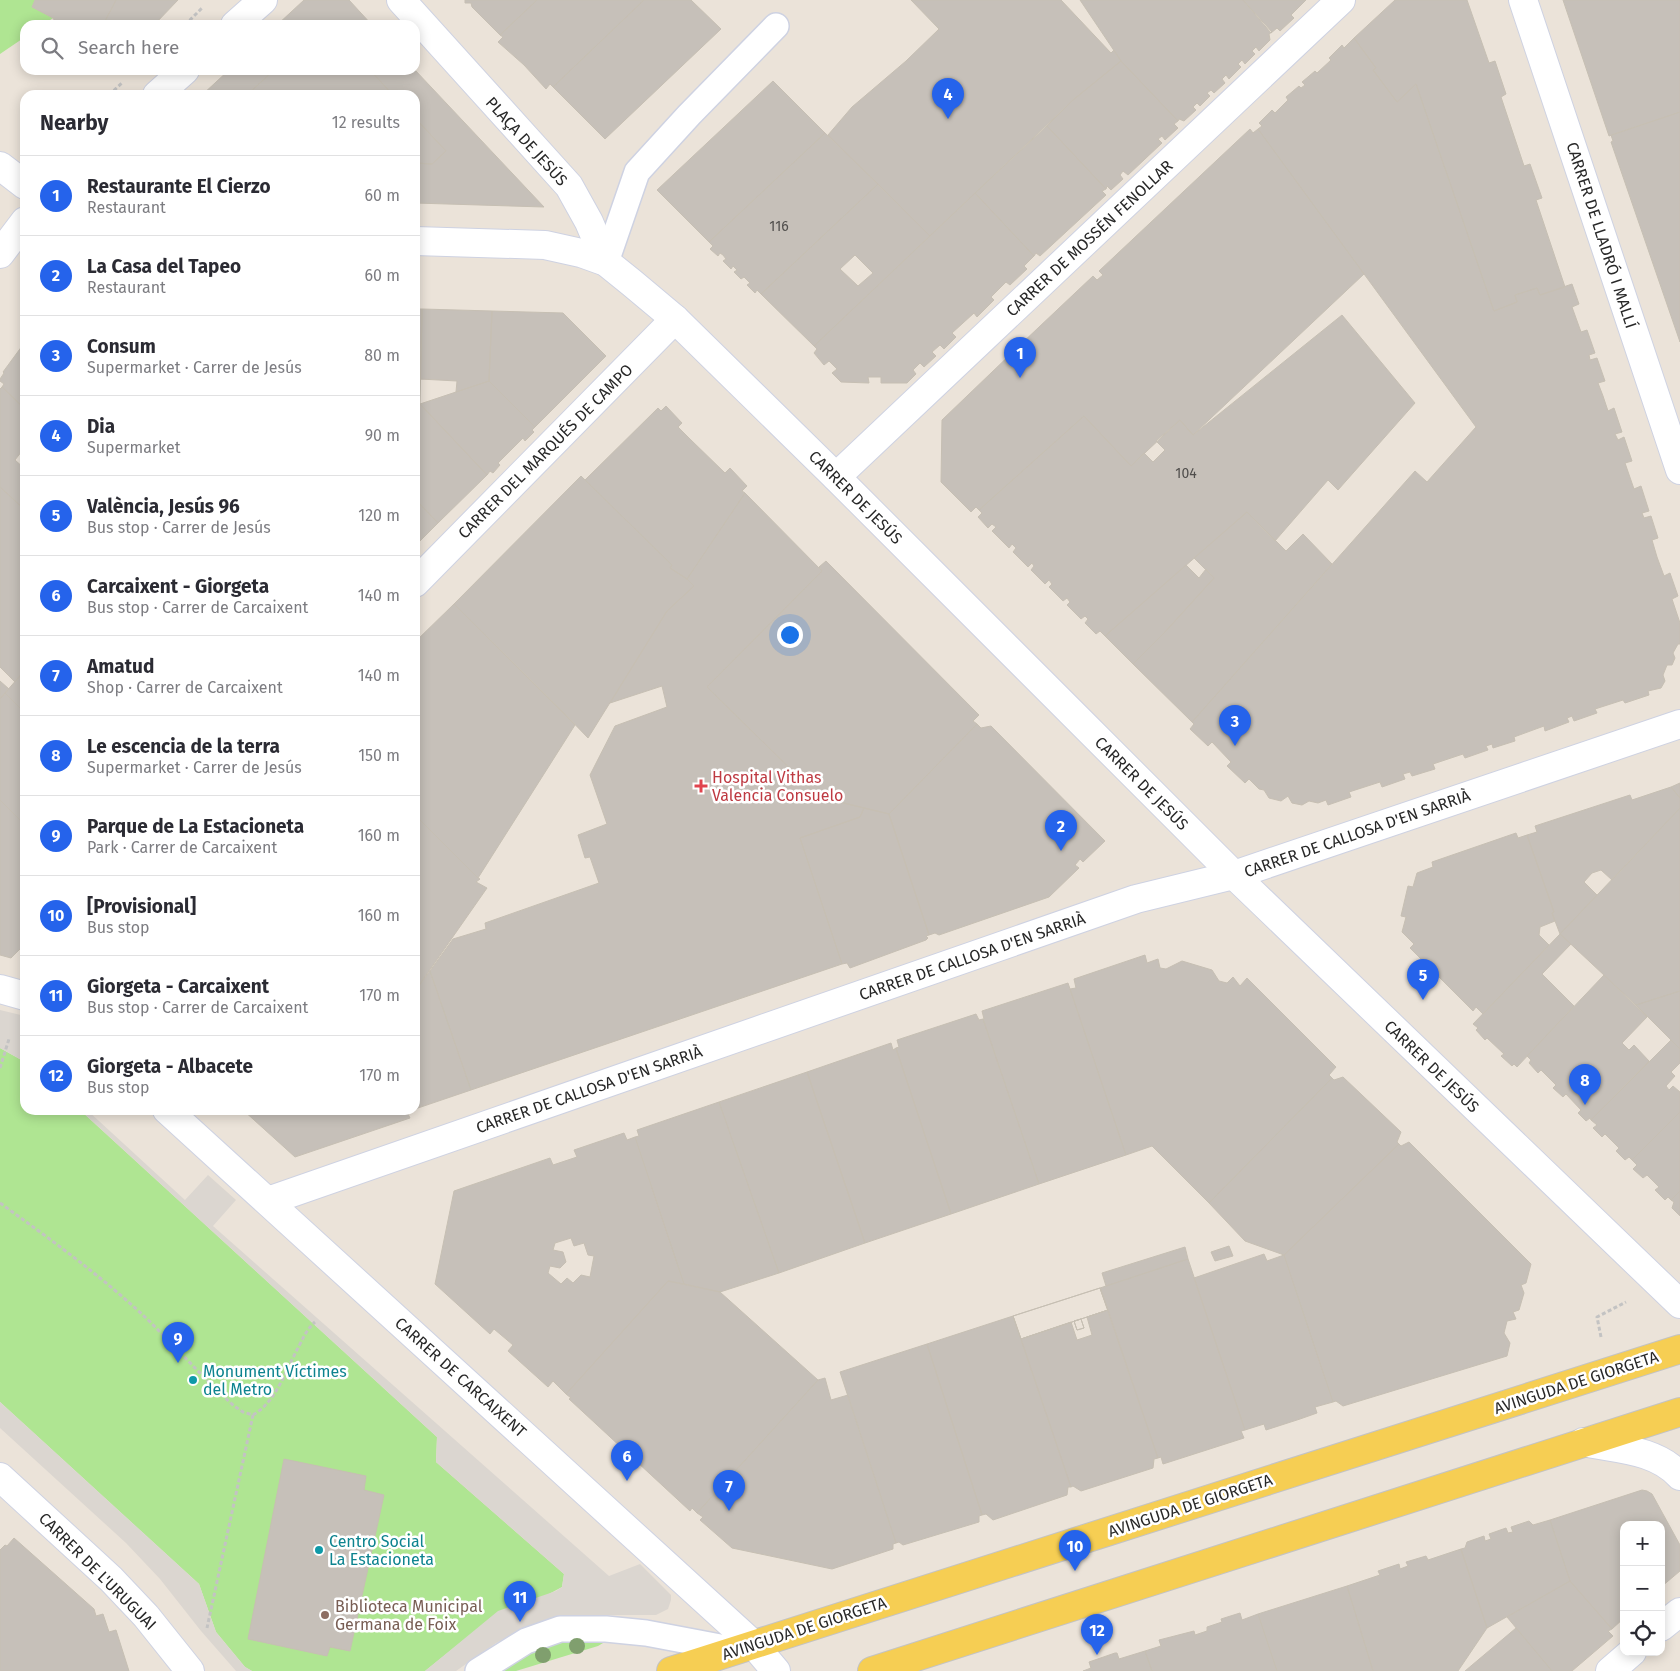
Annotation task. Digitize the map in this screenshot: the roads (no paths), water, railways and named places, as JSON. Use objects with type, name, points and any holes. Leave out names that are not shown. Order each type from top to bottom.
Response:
[{"type":"main road","name":"AVINGUDA DE GIORGETA","points":[[672,1671],[1680,1348]]},
{"type":"main road","points":[[872,1671],[1680,1412]]},
{"type":"street","points":[[240,20],[262,0]]},
{"type":"street","name":"PLAÇA DE JESÚS","points":[[401,0],[419,20]]},
{"type":"street","name":"CARRER DE MOSSÉN FENOLLAR","points":[[836,477],[1341,0]]},
{"type":"street","name":"CARRER DE LLADRÓ I MALLÍ","points":[[1523,0],[1680,470]]},
{"type":"street","name":"PLAÇA DE JESÚS","points":[[420,21],[569,186],[589,222],[606,262]]},
{"type":"street","points":[[163,90],[179,75]]},
{"type":"street","points":[[0,166],[20,182]]},
{"type":"street","points":[[0,254],[20,228]]},
{"type":"street","points":[[420,241],[545,245],[581,253],[606,262]]},
{"type":"street","name":"CARRER DE JESÚS","points":[[606,262],[675,319],[836,477],[1234,875],[1680,1304]]},
{"type":"street","name":"CARRER DEL MARQUÉS DE CAMPO","points":[[420,578],[675,319]]},
{"type":"street","name":"CARRER DE CALLOSA D'EN SARRIÀ","points":[[268,1201],[1136,899],[1234,875],[1680,724]]},
{"type":"street","points":[[0,989],[20,995]]},
{"type":"street","name":"CARRER DE CARCAIXENT","points":[[173,1115],[268,1201],[745,1648],[776,1671]]},
{"type":"street","points":[[1583,1442],[1638,1452],[1654,1457],[1680,1476]]},
{"type":"street","name":"CARRER DE L'URUGUAI","points":[[0,1477],[111,1579],[146,1616],[190,1671]]},
{"type":"street","points":[[1665,1625],[1680,1612]]},
{"type":"street","points":[[1610,1671],[1627,1656]]},
{"type":"lane","points":[[606,262],[637,172],[689,115],[776,26]]},
{"type":"lane","points":[[0,996],[20,996]]},
{"type":"lane","points":[[478,1671],[526,1641],[560,1629],[606,1629],[646,1633],[745,1648]]},
{"type":"place","name":"Dia","points":[[948,119]]},
{"type":"place","name":"Restaurante El Cierzo","points":[[1020,378]]},
{"type":"place","name":"Consum","points":[[1235,746]]},
{"type":"place","name":"Hospital Vithas Valencia Consuelo","points":[[701,786]]},
{"type":"place","name":"La Casa del Tapeo","points":[[1061,851]]},
{"type":"place","name":"València, Jesús 96","points":[[1423,1000]]},
{"type":"place","name":"Le escencia de la terra","points":[[1585,1105]]},
{"type":"place","name":"Parque de La Estacioneta","points":[[178,1363]]},
{"type":"place","name":"Monument Víctimes del Metro","points":[[193,1380]]},
{"type":"place","name":"Carcaixent - Giorgeta","points":[[627,1481]]},
{"type":"place","name":"Amatud","points":[[729,1511]]},
{"type":"place","name":"Centro Social La Estacioneta","points":[[319,1550]]},
{"type":"place","name":"[Provisional]","points":[[1075,1571]]},
{"type":"place","name":"Biblioteca Municipal Germana de Foix","points":[[325,1615]]},
{"type":"place","name":"Giorgeta - Carcaixent","points":[[520,1622]]},
{"type":"place","name":"Giorgeta - Albacete","points":[[1097,1655]]}]
